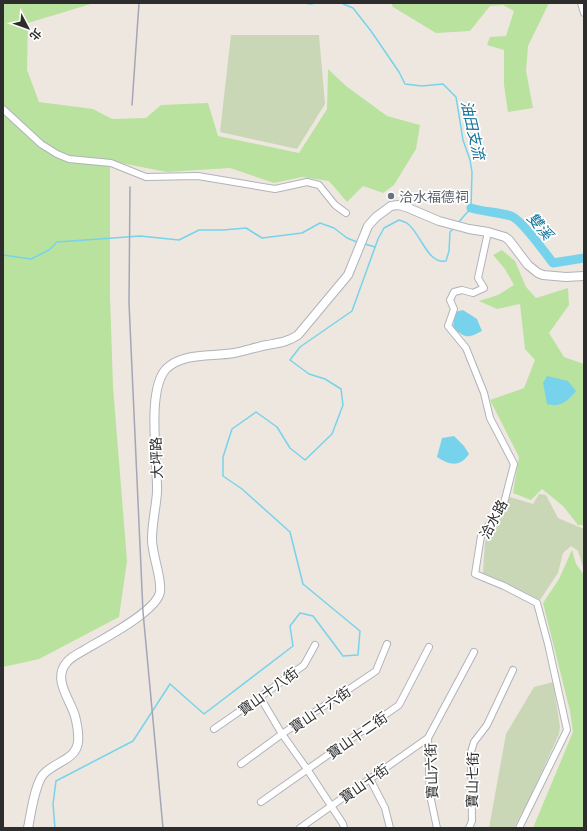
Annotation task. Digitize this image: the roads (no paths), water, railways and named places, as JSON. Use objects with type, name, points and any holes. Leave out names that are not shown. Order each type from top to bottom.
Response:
[{"type":"street","points":[[580,3],[584,13]]},
{"type":"street","points":[[3,110],[41,144],[57,154],[69,159],[112,163],[146,177],[198,176],[276,189],[307,182],[320,185],[335,205],[346,213]]},
{"type":"street","name":"大坪路","points":[[28,828],[39,781],[50,768],[72,754],[77,746],[78,735],[75,716],[62,688],[61,681],[63,669],[66,663],[76,655],[137,618],[151,607],[159,597],[160,585],[153,555],[152,540],[157,492],[155,398],[161,377],[166,370],[172,364],[183,359],[233,353],[280,344],[295,338],[342,283],[352,267],[368,226],[376,217],[391,206],[398,205],[406,207],[439,221],[469,229],[488,232]]},
{"type":"street","points":[[488,232],[505,237],[509,240],[528,265],[538,273],[543,275],[566,277],[584,276]]},
{"type":"street","name":"洽水路","points":[[488,232],[478,278],[484,288],[473,294],[462,290],[454,292],[450,300],[454,308],[448,326],[466,348],[484,393],[490,418],[514,464],[504,503],[481,536],[475,574],[504,586],[537,604],[548,644],[567,730],[519,828]]},
{"type":"street","name":"寶山十六街","points":[[241,764],[282,734],[376,671],[387,644]]},
{"type":"street","name":"寶山十八街","points":[[214,729],[304,665],[315,645]]},
{"type":"street","name":"寶山十二街","points":[[261,802],[399,705],[430,647]]},
{"type":"street","name":"寶山六街","points":[[437,828],[430,796],[428,738],[474,652]]},
{"type":"street","name":"寶山七街","points":[[469,828],[472,821],[471,752],[474,742],[487,725],[513,670]]},
{"type":"street","points":[[260,697],[282,734],[307,769],[343,824],[344,828]]},
{"type":"street","name":"寶山十街","points":[[300,828],[428,738]]},
{"type":"street","points":[[370,779],[385,808],[390,828]]},
{"type":"water","points":[[463,310],[477,319],[482,331],[467,336],[461,334],[453,328],[455,312]]},
{"type":"water","points":[[547,376],[568,381],[576,391],[564,403],[557,405],[547,404],[543,383]]},
{"type":"water","points":[[454,436],[464,446],[469,454],[462,462],[454,464],[437,457],[442,438]]},
{"type":"waterway","name":"油田支流","points":[[305,3],[316,3]]},
{"type":"waterway","name":"油田支流","points":[[341,3],[353,8],[371,31],[399,72],[405,84],[422,86],[443,84],[456,97],[463,140],[470,160],[472,172],[471,208],[457,224]]},
{"type":"waterway","name":"雙溪","points":[[471,208],[511,216],[521,223],[553,263],[584,258]]},
{"type":"waterway","points":[[55,828],[53,804],[56,781],[133,741],[170,684],[204,714],[293,646],[290,626],[300,613],[313,616],[343,656],[358,655],[360,631],[303,584],[290,532],[242,489],[223,476],[223,457],[232,429],[256,412],[277,427],[290,448],[305,460],[332,434],[343,405],[341,389],[325,379],[309,374],[290,360],[300,347],[352,311],[378,239],[384,228],[399,220],[406,223],[413,229],[429,254],[440,261],[446,261],[449,251],[450,232],[454,228]]},
{"type":"waterway","points":[[3,255],[31,259],[49,250],[57,242],[140,236],[179,240],[199,230],[246,228],[262,238],[302,233],[320,223],[334,228],[347,238],[357,242]]},
{"type":"waterway","points":[[365,244],[375,247]]},
{"type":"railway","points":[[132,105],[139,3]]},
{"type":"railway","points":[[130,187],[129,303],[143,612],[163,828]]},
{"type":"place","name":"洽水福德祠","points":[[391,196]]}]
